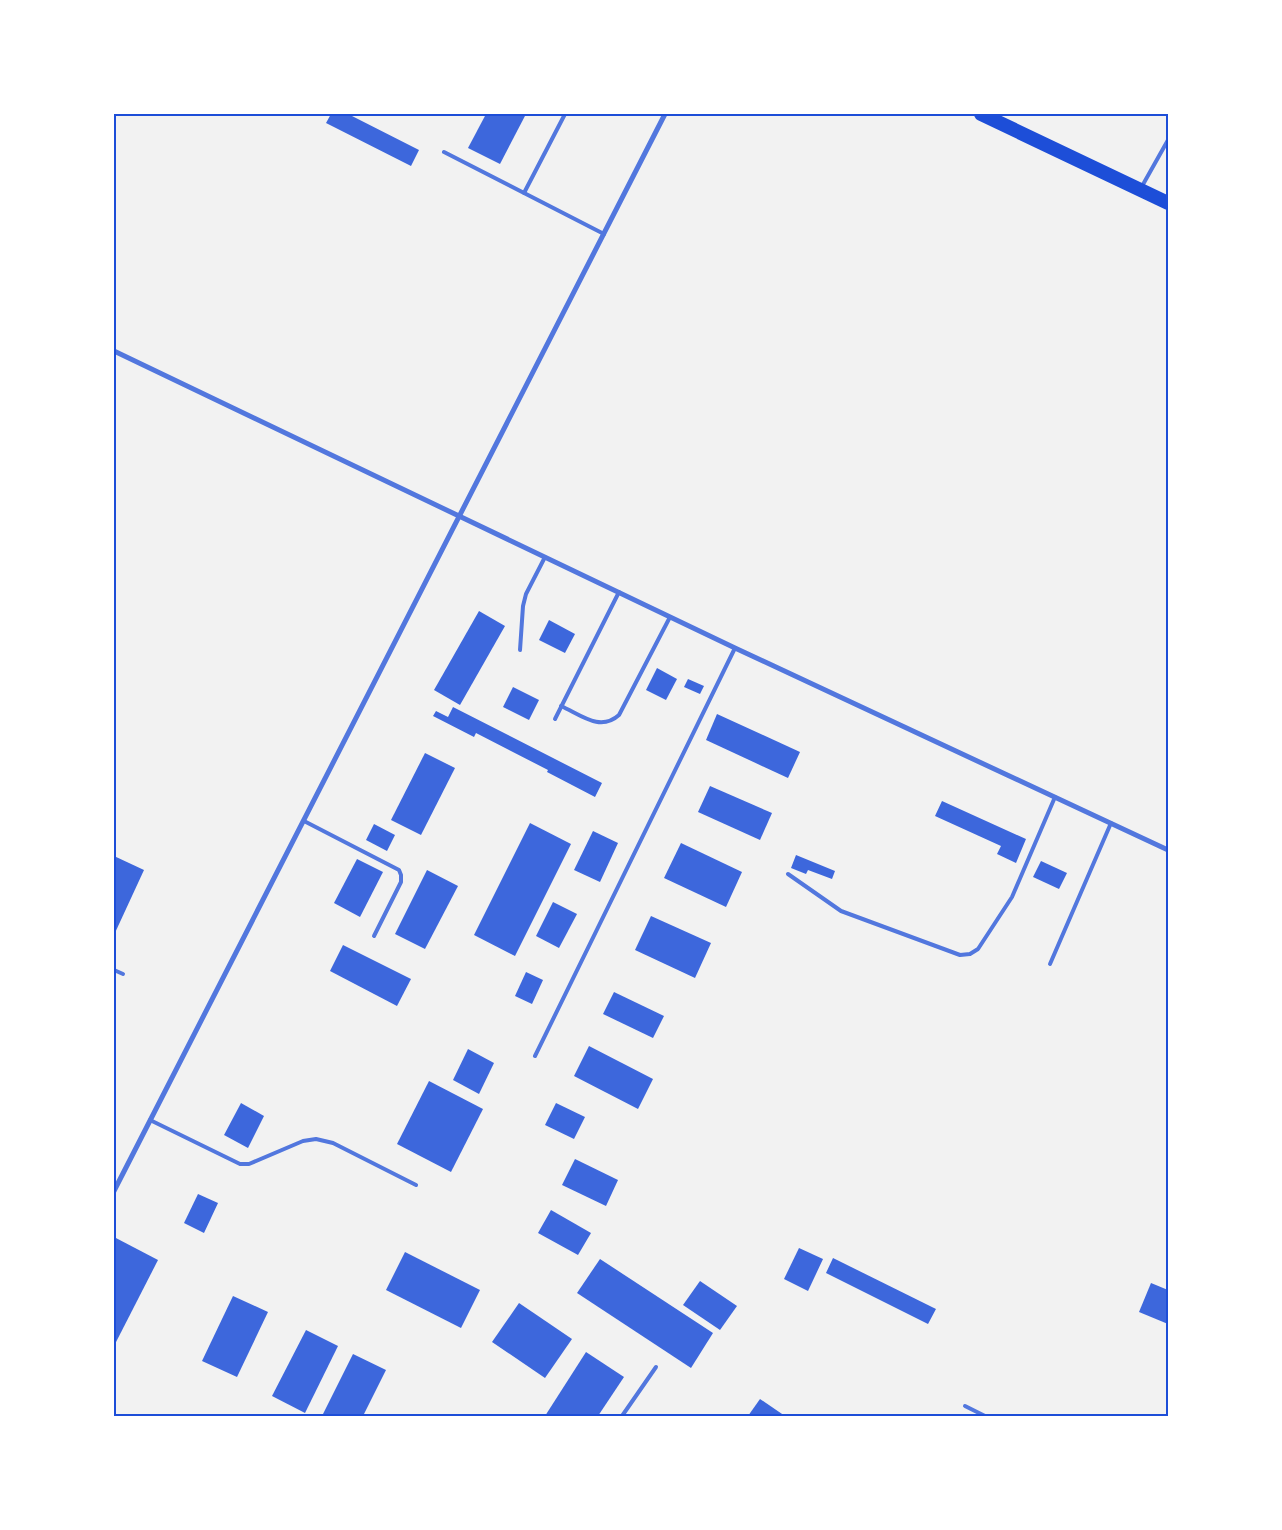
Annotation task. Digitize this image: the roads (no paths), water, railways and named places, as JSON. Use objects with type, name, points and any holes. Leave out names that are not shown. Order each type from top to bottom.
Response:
[{"type":"highway","points":[[981,114],[1168,204]]},
{"type":"street","points":[[114,1191],[665,114]]},
{"type":"street","points":[[114,350],[670,617],[1168,850]]},
{"type":"lane","points":[[524,193],[565,114]]},
{"type":"lane","points":[[1140,190],[1168,140]]},
{"type":"lane","points":[[444,152],[604,234]]},
{"type":"lane","points":[[520,650],[523,606],[526,594],[545,556]]},
{"type":"lane","points":[[554,720],[619,592]]},
{"type":"lane","points":[[562,706],[599,723],[612,721],[619,715],[670,617]]},
{"type":"lane","points":[[535,1056],[736,648]]},
{"type":"lane","points":[[788,874],[841,911],[960,955],[970,954],[978,949],[1012,897],[1055,797]]},
{"type":"lane","points":[[304,821],[399,870],[401,882],[374,936]]},
{"type":"lane","points":[[1050,964],[1111,823]]},
{"type":"lane","points":[[114,970],[123,974]]},
{"type":"lane","points":[[150,1120],[240,1164],[249,1164],[302,1141],[316,1139],[333,1143],[416,1185]]},
{"type":"lane","points":[[622,1416],[656,1367]]},
{"type":"lane","points":[[965,1406],[985,1416]]}]
